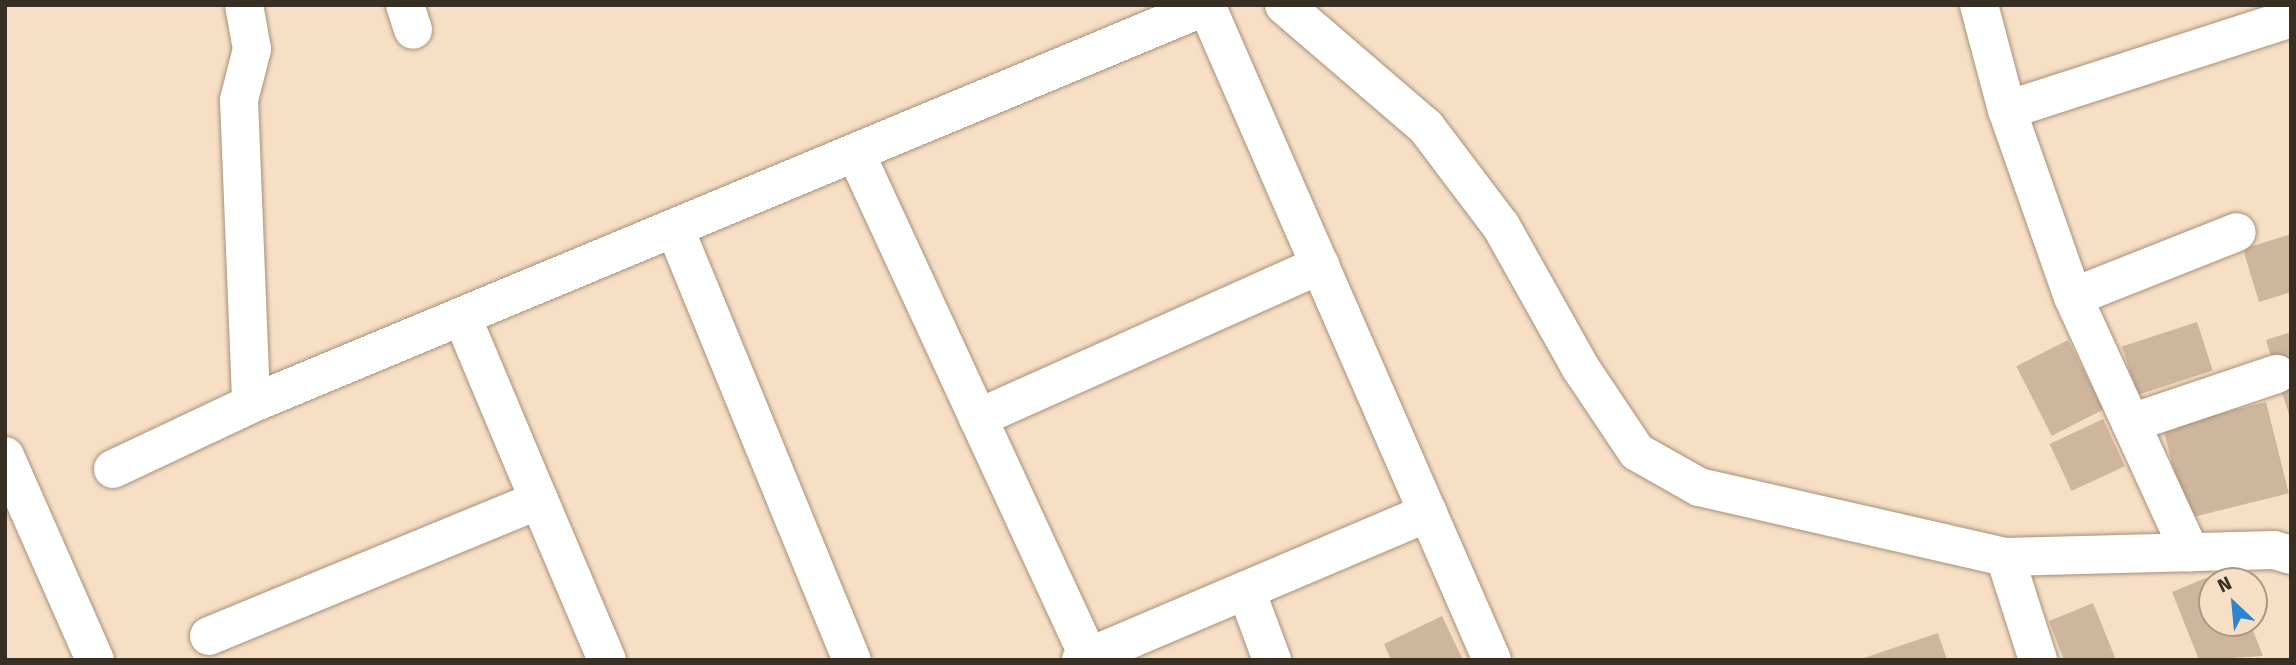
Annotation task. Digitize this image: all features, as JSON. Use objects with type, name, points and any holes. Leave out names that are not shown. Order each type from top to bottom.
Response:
[{"type":"street","points":[[244,5],[252,49],[239,100],[251,404]]},
{"type":"street","points":[[1284,5],[1426,127],[1501,226],[1580,367],[1637,452],[1699,487],[2005,557],[2274,550],[2291,555]]},
{"type":"street","points":[[1979,5],[2007,110],[2073,297],[2190,552]]},
{"type":"street","points":[[113,469],[251,404],[1208,6],[1492,660]]},
{"type":"street","points":[[2007,110],[2291,18]]},
{"type":"street","points":[[856,154],[1086,659],[1428,513]]},
{"type":"street","points":[[675,229],[852,660]]},
{"type":"street","points":[[2073,297],[2237,232]]},
{"type":"street","points":[[978,418],[1320,265]]},
{"type":"street","points":[[462,317],[607,660]]},
{"type":"street","points":[[2131,424],[2277,374]]},
{"type":"street","points":[[5,456],[95,660]]},
{"type":"street","points":[[209,636],[539,500]]},
{"type":"street","points":[[2005,557],[2038,660]]},
{"type":"street","points":[[1246,590],[1272,660]]},
{"type":"building","points":[[2291,234],[2291,292],[2259,302],[2243,249]]},
{"type":"building","points":[[2197,322],[2213,371],[2138,395],[2122,346]]},
{"type":"building","points":[[2291,332],[2291,418],[2290,418],[2266,340]]},
{"type":"building","points":[[2068,340],[2103,409],[2052,436],[2016,366]]},
{"type":"building","points":[[2266,402],[2289,493],[2186,519],[2163,428]]},
{"type":"building","points":[[2103,419],[2125,466],[2072,491],[2050,444]]},
{"type":"building","points":[[2198,581],[2198,637],[2256,637],[2263,656],[2199,660],[2172,592]]},
{"type":"building","points":[[2093,603],[2116,660],[2064,660],[2049,621]]},
{"type":"building","points":[[1442,616],[1463,660],[1391,660],[1384,644]]},
{"type":"building","points":[[1938,633],[1947,660],[1861,660],[1861,659]]}]
